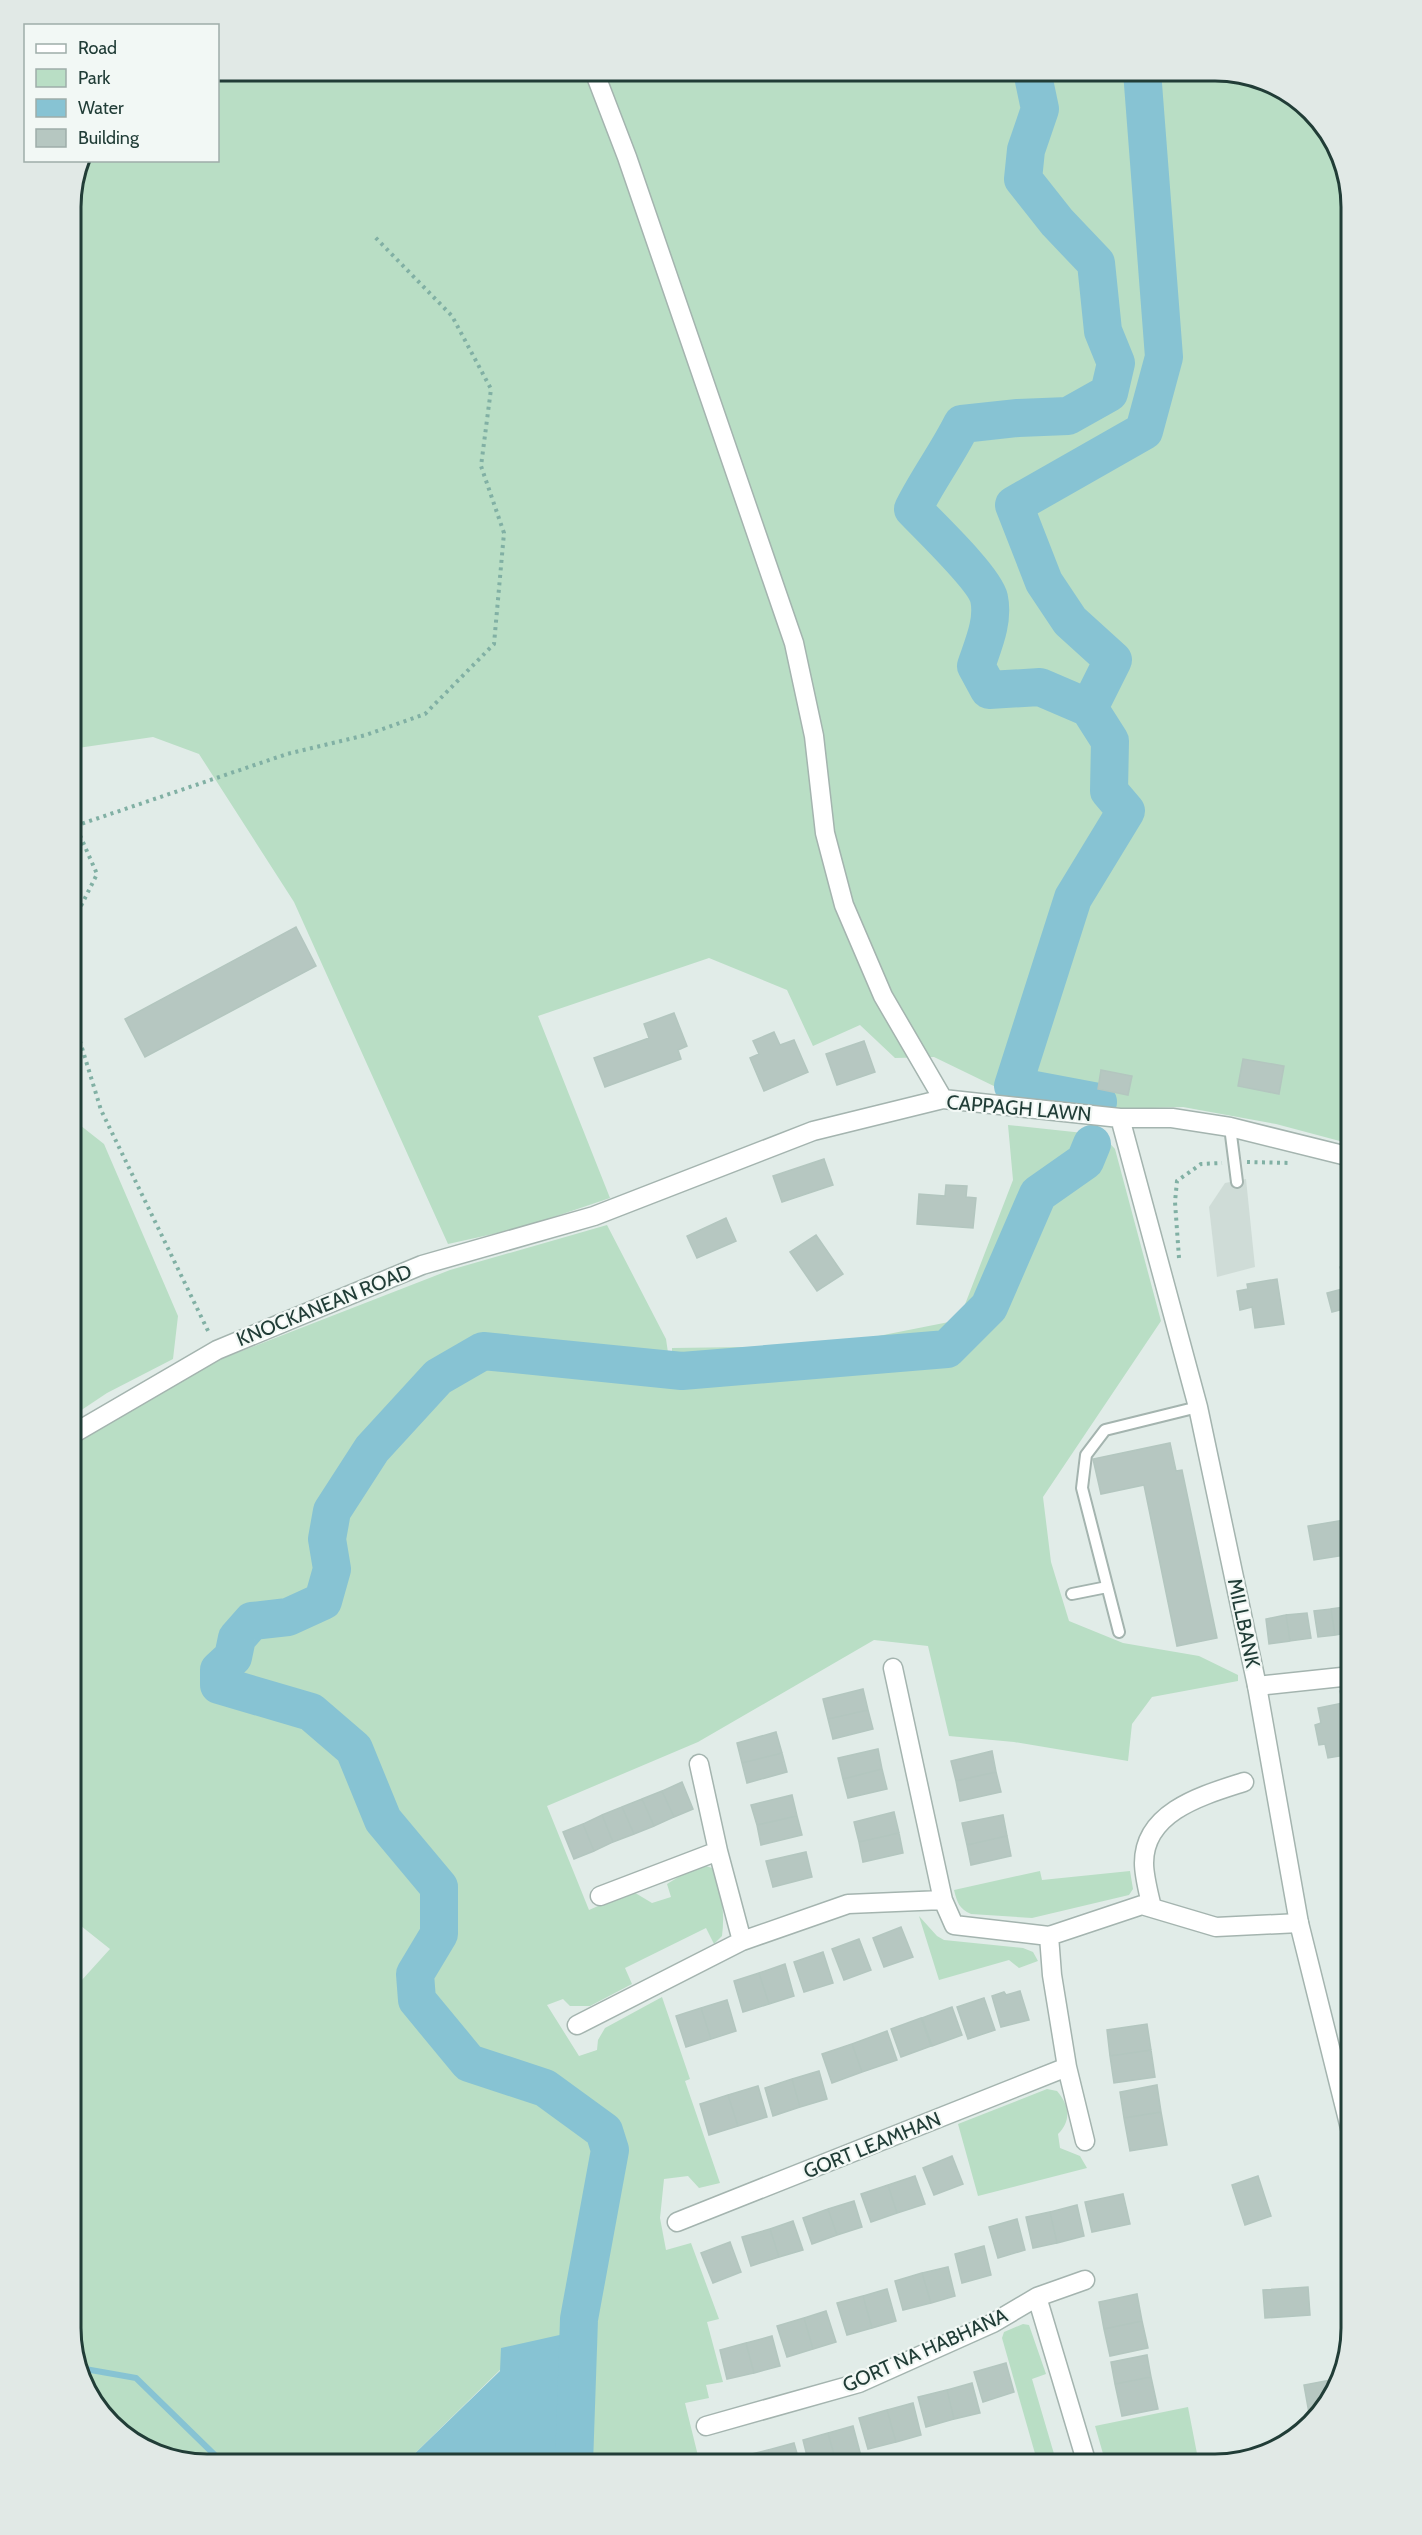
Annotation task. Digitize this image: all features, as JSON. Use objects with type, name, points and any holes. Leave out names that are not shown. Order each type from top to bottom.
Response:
[{"type":"street","points":[[598,81],[627,157],[794,643],[814,736],[825,834],[844,905],[883,996],[943,1099]]},
{"type":"street","name":"CAPPAGH LAWN","points":[[594,1216],[813,1131],[943,1099],[1120,1118],[1172,1118],[1230,1127],[1341,1154]]},
{"type":"street","name":"MILLBANK","points":[[1120,1118],[1198,1407],[1257,1686],[1299,1923],[1341,2089]]},
{"type":"street","name":"KNOCKANEAN ROAD","points":[[81,1428],[217,1350],[422,1265],[594,1216]]},
{"type":"street","points":[[893,1668],[944,1900],[954,1925],[1049,1936],[1142,1905],[1216,1927],[1299,1923]]},
{"type":"street","points":[[1257,1686],[1341,1677]]},
{"type":"street","points":[[699,1764],[718,1851],[742,1941]]},
{"type":"street","points":[[1152,1908],[1144,1863],[1147,1842],[1158,1823],[1177,1809],[1208,1793],[1244,1782]]},
{"type":"street","points":[[600,1896],[718,1851]]},
{"type":"street","points":[[577,2025],[742,1941],[848,1904],[944,1900]]},
{"type":"street","points":[[1049,1936],[1052,1975],[1067,2067],[1085,2141]]},
{"type":"street","name":"GORT LEAMHAN","points":[[677,2222],[1067,2067]]},
{"type":"street","name":"GORT NA HABHANA","points":[[706,2426],[859,2384],[993,2323],[1037,2297],[1085,2280]]},
{"type":"street","points":[[1037,2297],[1084,2454]]},
{"type":"lane","points":[[1230,1127],[1237,1182]]},
{"type":"lane","points":[[1119,1632],[1082,1488],[1086,1455],[1105,1430],[1198,1407]]},
{"type":"lane","points":[[1072,1594],[1107,1587]]},
{"type":"path","points":[[81,824],[286,753],[366,735],[425,714],[494,644],[504,533],[481,466],[491,389],[452,316],[373,235]]},
{"type":"path","points":[[81,839],[97,874],[81,906]]},
{"type":"path","points":[[81,1045],[101,1110],[217,1350]]},
{"type":"shaded area","points":[[1246,1179],[1255,1267],[1217,1277],[1209,1207],[1225,1183]]},
{"type":"green space","points":[[219,81],[1223,81],[1256,88],[1285,102],[1304,118],[1324,144],[1337,174],[1341,207],[1341,1141],[1276,1124],[1183,1107],[1090,1110],[1000,1089],[934,1057],[895,1058],[860,1025],[813,1046],[787,990],[709,958],[538,1016],[610,1198],[524,1227],[448,1244],[294,902],[199,754],[153,737],[81,748],[81,199],[83,182],[90,162],[219,162]]},
{"type":"green space","points":[[1008,1125],[1102,1135],[1115,1149],[1161,1321],[1043,1497],[1051,1562],[1069,1621],[1123,1643],[1199,1656],[1238,1675],[1238,1681],[1152,1697],[1132,1724],[1128,1761],[1014,1742],[949,1736],[928,1646],[874,1640],[698,1742],[547,1806],[589,1910],[632,1891],[652,1903],[671,1897],[667,1884],[700,1864],[712,1868],[720,1892],[723,1910],[722,1936],[714,1944],[706,1928],[625,1968],[632,1984],[590,2006],[570,2006],[563,1999],[547,2005],[579,2056],[597,2050],[598,2040],[605,2028],[662,1997],[690,2079],[685,2081],[720,2183],[699,2188],[688,2176],[664,2179],[660,2218],[666,2250],[691,2243],[719,2319],[707,2322],[723,2382],[706,2385],[709,2398],[685,2403],[698,2454],[558,2454],[564,2334],[500,2370],[414,2454],[199,2454],[166,2447],[130,2428],[107,2405],[98,2391],[85,2361],[81,2336],[81,1981],[110,1949],[81,1926],[81,1438],[221,1359],[450,1270],[607,1225],[666,1339],[672,1380],[672,1348],[828,1346],[959,1320],[1013,1180]]},
{"type":"green space","points":[[81,1126],[104,1144],[178,1316],[173,1359],[107,1393],[81,1410]]},
{"type":"green space","points":[[1040,1871],[1042,1880],[1130,1871],[1133,1889],[1129,1895],[1032,1918],[971,1914],[959,1905],[956,1898],[954,1890]]},
{"type":"green space","points":[[919,1916],[937,1936],[944,1940],[1023,1948],[1033,1952],[1038,1961],[1019,1968],[1009,1960],[939,1980]]},
{"type":"green space","points":[[1047,2089],[1057,2091],[1066,2107],[1067,2118],[1058,2134],[1060,2148],[1080,2156],[1087,2168],[978,2196],[958,2124]]},
{"type":"green space","points":[[1023,2324],[1029,2325],[1046,2374],[1032,2379],[1054,2454],[1035,2454],[1002,2338],[1004,2332]]},
{"type":"green space","points":[[1188,2407],[1197,2454],[1103,2454],[1095,2426]]},
{"type":"water","points":[[564,2334],[558,2454],[414,2454],[500,2371],[501,2348]]},
{"type":"building","points":[[296,927],[316,966],[145,1057],[125,1019]]},
{"type":"building","points":[[674,1013],[687,1046],[678,1050],[681,1059],[605,1087],[594,1058],[649,1038],[644,1024]]},
{"type":"building","points":[[774,1032],[780,1045],[794,1040],[808,1072],[764,1091],[750,1058],[759,1054],[753,1041]]},
{"type":"building","points":[[864,1041],[875,1072],[837,1085],[826,1054]]},
{"type":"building","points":[[1243,1059],[1284,1066],[1279,1094],[1238,1086]]},
{"type":"building","points":[[1101,1070],[1132,1076],[1128,1095],[1098,1089]]},
{"type":"building","points":[[824,1159],[833,1185],[782,1202],[773,1176]]},
{"type":"building","points":[[946,1185],[967,1186],[966,1197],[976,1198],[973,1228],[917,1224],[919,1194],[945,1196]]},
{"type":"building","points":[[726,1218],[736,1241],[697,1258],[687,1236]]},
{"type":"building","points":[[816,1235],[843,1274],[817,1291],[790,1252]]},
{"type":"building","points":[[1277,1279],[1284,1324],[1255,1328],[1252,1307],[1240,1310],[1237,1291],[1248,1289],[1247,1284]]},
{"type":"building","points":[[1341,1289],[1341,1310],[1332,1312],[1327,1293]]},
{"type":"building","points":[[1170,1443],[1176,1471],[1182,1470],[1217,1638],[1177,1646],[1144,1485],[1101,1494],[1093,1459]]},
{"type":"building","points":[[1341,1521],[1341,1556],[1314,1560],[1308,1526]]},
{"type":"building","points":[[1341,1608],[1341,1634],[1335,1635],[1331,1609]]},
{"type":"building","points":[[1331,1609],[1335,1635],[1318,1637],[1314,1611]]},
{"type":"building","points":[[1307,1613],[1311,1638],[1290,1641],[1286,1615]]},
{"type":"building","points":[[1286,1615],[1290,1641],[1269,1644],[1266,1619]]},
{"type":"building","points":[[863,1689],[868,1710],[828,1719],[823,1699]]},
{"type":"building","points":[[1341,1703],[1341,1756],[1328,1758],[1325,1744],[1319,1745],[1315,1725],[1321,1723],[1318,1708]]},
{"type":"building","points":[[868,1710],[873,1729],[833,1739],[828,1719]]},
{"type":"building","points":[[776,1732],[782,1753],[742,1763],[737,1743]]},
{"type":"building","points":[[878,1749],[882,1769],[843,1779],[838,1758]]},
{"type":"building","points":[[992,1751],[996,1772],[956,1781],[951,1761]]},
{"type":"building","points":[[782,1753],[787,1772],[747,1783],[742,1763]]},
{"type":"building","points":[[882,1769],[887,1789],[848,1798],[843,1779]]},
{"type":"building","points":[[996,1772],[1001,1792],[960,1801],[956,1781]]},
{"type":"building","points":[[682,1782],[693,1809],[674,1817],[662,1791]]},
{"type":"building","points":[[662,1791],[674,1817],[654,1826],[642,1799]]},
{"type":"building","points":[[792,1795],[797,1816],[757,1825],[751,1805]]},
{"type":"building","points":[[642,1799],[654,1826],[634,1834],[622,1807]]},
{"type":"building","points":[[622,1807],[634,1834],[613,1842],[602,1815]]},
{"type":"building","points":[[894,1812],[899,1833],[859,1842],[854,1822]]},
{"type":"building","points":[[602,1815],[613,1842],[594,1851],[583,1824]]},
{"type":"building","points":[[1003,1815],[1007,1836],[967,1845],[962,1823]]},
{"type":"building","points":[[797,1816],[802,1835],[761,1845],[757,1825]]},
{"type":"building","points":[[583,1824],[594,1851],[574,1859],[563,1832]]},
{"type":"building","points":[[899,1833],[903,1853],[863,1862],[859,1842]]},
{"type":"building","points":[[1007,1836],[1011,1856],[971,1865],[967,1845]]},
{"type":"building","points":[[806,1852],[812,1877],[773,1887],[766,1861]]},
{"type":"building","points":[[901,1927],[913,1957],[884,1967],[873,1938]]},
{"type":"building","points":[[859,1939],[871,1970],[844,1980],[832,1949]]},
{"type":"building","points":[[823,1952],[833,1983],[804,1992],[794,1962]]},
{"type":"building","points":[[785,1964],[794,1996],[769,2004],[759,1973]]},
{"type":"building","points":[[759,1973],[769,2004],[743,2012],[734,1981]]},
{"type":"building","points":[[1020,1991],[1029,2020],[1001,2027],[992,1996],[1004,1992],[1006,1995]]},
{"type":"building","points":[[984,1998],[995,2030],[968,2039],[957,2007]]},
{"type":"building","points":[[727,2000],[736,2031],[711,2039],[701,2008]]},
{"type":"building","points":[[952,2007],[962,2035],[932,2046],[922,2018]]},
{"type":"building","points":[[701,2008],[711,2039],[686,2047],[676,2016]]},
{"type":"building","points":[[921,2018],[931,2046],[901,2057],[891,2029]]},
{"type":"building","points":[[1147,2024],[1151,2050],[1110,2056],[1107,2030]]},
{"type":"building","points":[[887,2031],[897,2060],[862,2072],[852,2044]]},
{"type":"building","points":[[852,2044],[862,2072],[832,2083],[822,2054]]},
{"type":"building","points":[[1151,2050],[1155,2077],[1114,2083],[1110,2056]]},
{"type":"building","points":[[819,2071],[827,2099],[800,2107],[792,2079]]},
{"type":"building","points":[[792,2079],[800,2107],[773,2116],[765,2088]]},
{"type":"building","points":[[1157,2085],[1161,2112],[1124,2118],[1120,2092]]},
{"type":"building","points":[[758,2086],[767,2117],[738,2126],[728,2095]]},
{"type":"building","points":[[728,2095],[738,2126],[709,2135],[700,2104]]},
{"type":"building","points":[[1161,2112],[1167,2145],[1130,2151],[1124,2118]]},
{"type":"building","points":[[952,2156],[963,2184],[934,2195],[923,2168]]},
{"type":"building","points":[[915,2176],[925,2204],[897,2213],[888,2185]]},
{"type":"building","points":[[1258,2176],[1271,2216],[1245,2225],[1232,2185]]},
{"type":"building","points":[[888,2185],[897,2213],[871,2222],[861,2194]]},
{"type":"building","points":[[1123,2194],[1130,2224],[1092,2232],[1085,2202]]},
{"type":"building","points":[[854,2201],[862,2227],[837,2235],[828,2209]]},
{"type":"building","points":[[1077,2205],[1084,2236],[1057,2243],[1050,2212]]},
{"type":"building","points":[[828,2209],[837,2235],[812,2244],[803,2218]]},
{"type":"building","points":[[1050,2212],[1057,2243],[1033,2248],[1026,2217]]},
{"type":"building","points":[[1017,2219],[1025,2250],[998,2258],[989,2227]]},
{"type":"building","points":[[793,2221],[803,2250],[779,2257],[770,2229]]},
{"type":"building","points":[[770,2229],[779,2257],[751,2266],[742,2237]]},
{"type":"building","points":[[730,2242],[741,2272],[713,2283],[701,2253]]},
{"type":"building","points":[[984,2246],[991,2275],[962,2283],[955,2254]]},
{"type":"building","points":[[948,2267],[955,2296],[931,2303],[922,2273]]},
{"type":"building","points":[[922,2273],[931,2303],[903,2310],[895,2281]]},
{"type":"building","points":[[1308,2287],[1310,2315],[1265,2318],[1263,2290]]},
{"type":"building","points":[[887,2289],[896,2321],[872,2328],[863,2296]]},
{"type":"building","points":[[1137,2294],[1142,2321],[1104,2329],[1099,2302]]},
{"type":"building","points":[[863,2296],[872,2328],[847,2335],[837,2303]]},
{"type":"building","points":[[826,2311],[836,2342],[813,2349],[804,2318]]},
{"type":"building","points":[[804,2318],[813,2349],[787,2357],[777,2326]]},
{"type":"building","points":[[1142,2321],[1148,2348],[1110,2356],[1104,2329]]},
{"type":"building","points":[[772,2336],[780,2366],[754,2373],[746,2343]]},
{"type":"building","points":[[746,2343],[754,2373],[727,2379],[720,2350]]},
{"type":"building","points":[[1147,2355],[1151,2377],[1115,2384],[1111,2362]]},
{"type":"building","points":[[1006,2363],[1014,2392],[983,2402],[974,2372]]},
{"type":"building","points":[[1151,2377],[1158,2409],[1122,2416],[1115,2384]]},
{"type":"building","points":[[1329,2380],[1309,2412],[1304,2385]]},
{"type":"building","points":[[972,2383],[980,2413],[954,2419],[947,2390]]},
{"type":"building","points":[[947,2390],[954,2419],[926,2427],[918,2397]]},
{"type":"building","points":[[913,2403],[921,2435],[896,2442],[887,2410]]},
{"type":"building","points":[[887,2410],[896,2442],[868,2449],[859,2418]]},
{"type":"building","points":[[853,2426],[860,2454],[834,2454],[828,2433]]},
{"type":"building","points":[[828,2433],[834,2454],[806,2454],[803,2440]]},
{"type":"building","points":[[794,2443],[797,2454],[769,2454],[768,2450]]},
{"type":"building","points":[[768,2450],[769,2454],[751,2454]]},
{"type":"waterway","points":[[1034,81],[1040,109],[1026,150],[1023,179],[1057,222],[1096,263],[1103,331],[1116,363],[1109,393],[1068,416],[962,424],[913,509],[967,566],[985,589],[989,598],[989,624],[976,666],[989,690],[1040,687],[1089,708],[1110,741],[1109,791],[1126,811],[1073,898],[1013,1086],[1098,1102]]},
{"type":"waterway","points":[[1089,708],[1113,660],[1070,621],[1044,582],[1014,505],[1144,431],[1164,357],[1143,81]]},
{"type":"waterway","points":[[574,2454],[579,2319],[610,2150],[604,2131],[545,2088],[469,2063],[417,2000],[415,1974],[439,1934],[439,1887],[383,1820],[354,1749],[311,1712],[219,1685],[219,1670],[233,1657],[237,1638],[252,1621],[288,1617],[323,1601],[332,1569],[327,1539],[332,1511],[372,1449],[438,1377],[483,1351],[682,1371],[947,1349],[989,1307],[1038,1194],[1085,1161],[1092,1144]]},
{"type":"waterway","points":[[88,2370],[136,2378],[214,2454]]}]
